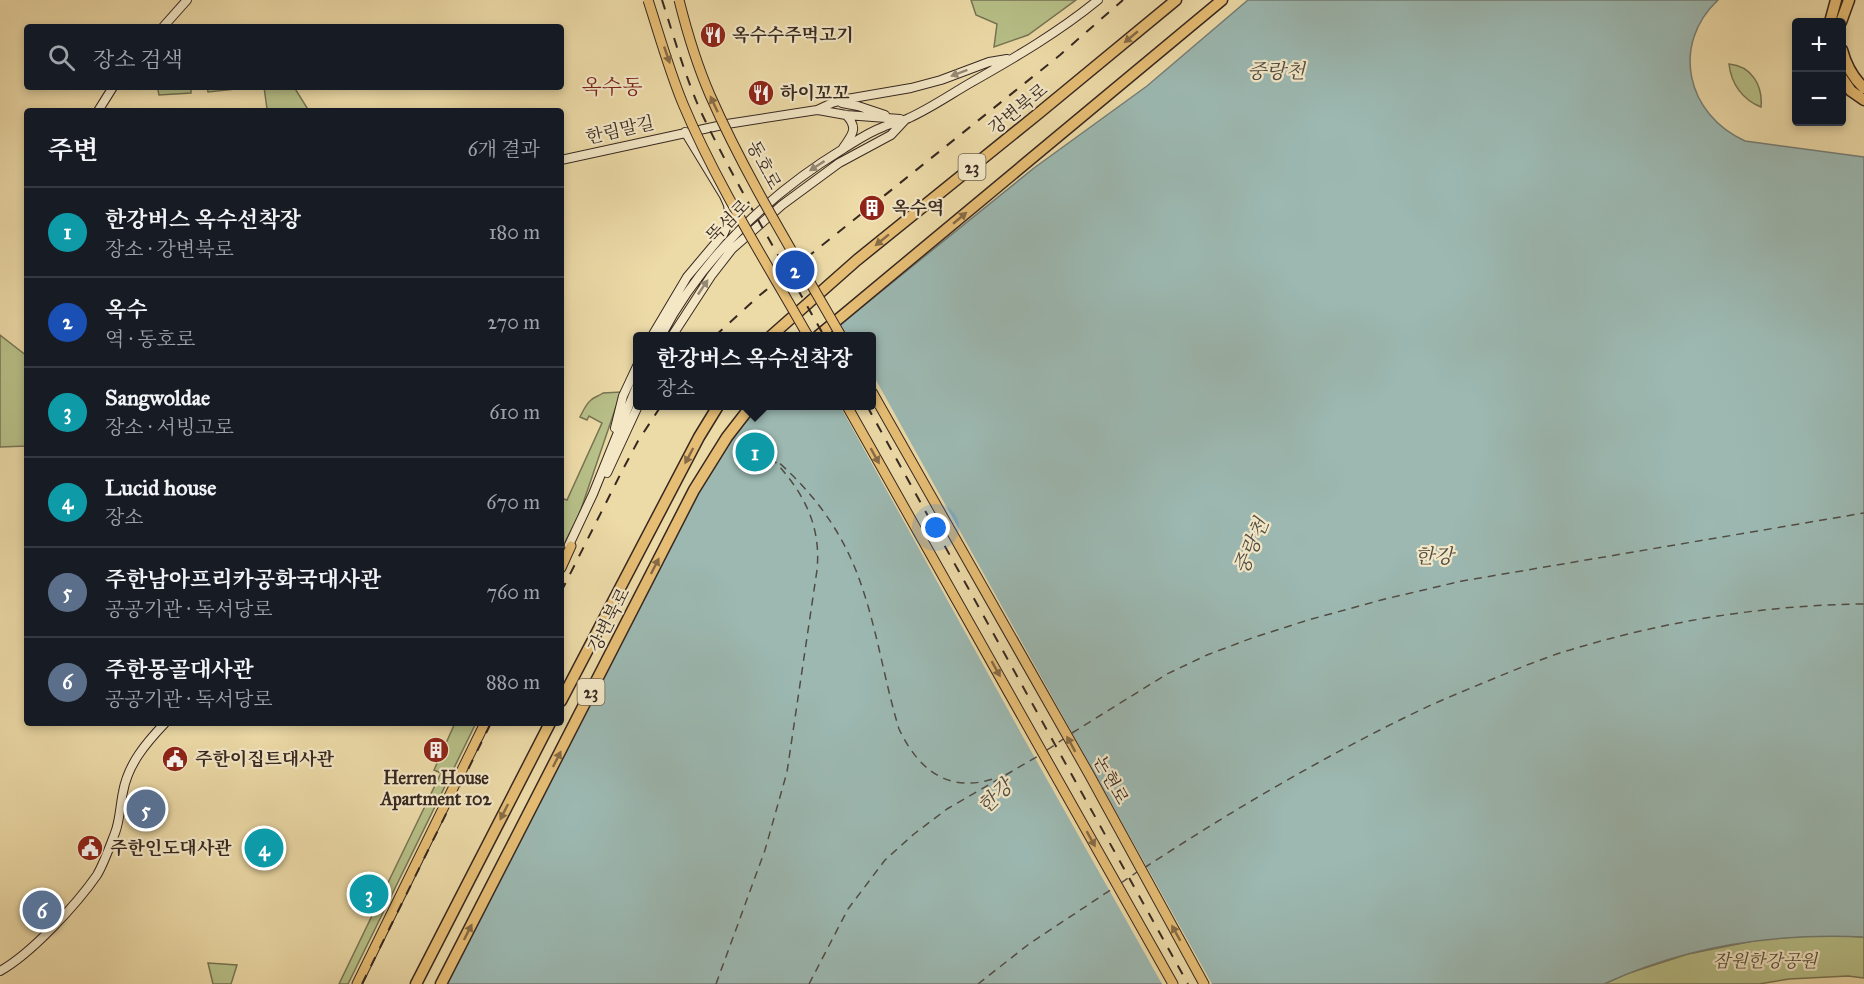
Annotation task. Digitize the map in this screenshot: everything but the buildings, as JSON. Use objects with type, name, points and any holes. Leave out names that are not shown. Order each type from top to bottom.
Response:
[{"type":"highway","name":"강변북로","points":[[776,332],[857,260],[1176,0]]},
{"type":"highway","name":"23","points":[[823,332],[1222,0]]},
{"type":"highway","points":[[1831,18],[1836,0]]},
{"type":"highway","points":[[1842,18],[1849,0]]},
{"type":"highway","points":[[1846,62],[1853,76],[1864,88]]},
{"type":"highway","points":[[1846,84],[1851,91],[1864,100]]},
{"type":"highway","name":"강변북로","points":[[564,695],[715,410]]},
{"type":"highway","name":"강변북로","points":[[441,984],[694,490],[727,437],[747,410]]},
{"type":"highway","points":[[416,984],[548,726]]},
{"type":"main road","points":[[166,24],[188,0]]},
{"type":"main road","points":[[648,0],[682,102],[703,147],[806,332]]},
{"type":"main road","name":"동호로","points":[[681,0],[689,37],[710,94],[726,128],[839,332]]},
{"type":"main road","name":"뚝섬로","points":[[663,332],[686,294],[711,261],[761,210],[808,171],[882,127],[906,120],[1016,57],[1098,0]]},
{"type":"main road","points":[[817,110],[832,103],[911,88],[989,62],[1016,57]]},
{"type":"main road","points":[[100,108],[111,90]]},
{"type":"main road","points":[[838,102],[906,120]]},
{"type":"main road","points":[[817,110],[906,120]]},
{"type":"main road","name":"한림말길","points":[[564,159],[685,132],[817,110]]},
{"type":"main road","points":[[843,149],[854,129],[846,115]]},
{"type":"main road","name":"뚝섬로","points":[[675,332],[711,276],[732,249],[782,205],[839,163],[891,135],[906,120]]},
{"type":"main road","points":[[654,332],[687,277],[724,233],[730,219],[724,196],[685,132]]},
{"type":"main road","points":[[611,446],[623,396],[633,375]]},
{"type":"main road","points":[[564,560],[633,395]]},
{"type":"main road","name":"논현로","points":[[876,399],[1204,984]]},
{"type":"main road","points":[[564,556],[636,410]]},
{"type":"main road","points":[[850,410],[1173,984]]},
{"type":"main road","points":[[0,971],[15,963],[61,918],[98,873],[120,818],[123,791],[130,768],[162,726]]},
{"type":"main road","points":[[355,984],[482,726]]},
{"type":"green space","points":[[971,0],[1076,0],[1028,35],[994,47],[997,24],[976,15]]},
{"type":"green space","points":[[1729,64],[1744,69],[1754,78],[1760,92],[1761,107],[1743,96],[1735,85]]},
{"type":"green space","points":[[158,90],[191,90],[191,93],[159,95]]},
{"type":"green space","points":[[264,90],[296,90],[307,108],[267,108]]},
{"type":"green space","points":[[0,335],[24,354],[24,446],[0,447]]},
{"type":"green space","points":[[621,392],[579,515],[564,544],[564,499],[567,500],[602,423],[589,416],[587,420],[580,417],[589,402],[603,393]]},
{"type":"green space","points":[[454,726],[475,726],[348,984],[339,984],[441,773],[434,770]]},
{"type":"green space","name":"잠원한강공원","points":[[1828,935],[1864,937],[1864,978],[1848,976],[1789,979],[1759,984],[1604,984],[1626,974],[1688,954],[1763,939]]},
{"type":"green space","points":[[208,963],[237,965],[231,984],[213,984]]},
{"type":"water","name":"한강","points":[[1248,0],[1718,0],[1703,18],[1694,37],[1690,58],[1692,78],[1698,97],[1710,114],[1725,129],[1745,141],[1864,157],[1864,937],[1797,937],[1731,945],[1666,960],[1604,984],[443,984],[711,466],[752,410],[876,410],[876,332],[831,332],[1034,168],[1147,86]]},
{"type":"pier","points":[[876,380],[1212,984],[1162,984],[842,410],[876,410]]},
{"type":"ferry route","points":[[716,984],[765,850],[787,772],[817,570],[816,534],[805,504],[797,489],[763,449],[811,495],[836,530],[846,549],[863,590],[899,729],[918,759],[941,777],[955,782],[986,781],[1004,775]]},
{"type":"ferry route","points":[[1072,733],[1167,674],[1207,655],[1308,620],[1462,581],[1864,513]]},
{"type":"ferry route","points":[[1144,868],[1249,802],[1357,742],[1431,705],[1548,657],[1642,631],[1715,616],[1789,608],[1864,604]]},
{"type":"ferry route","points":[[1047,750],[1065,738]]},
{"type":"ferry route","points":[[809,984],[848,909],[885,860],[947,809],[1040,755]]},
{"type":"ferry route","points":[[1121,883],[1137,872]]},
{"type":"ferry route","points":[[978,984],[1029,944],[1115,887]]},
{"type":"railway","points":[[662,0],[701,112],[745,197],[822,332]]},
{"type":"railway","points":[[719,332],[760,295],[1060,55],[1123,0]]},
{"type":"railway","points":[[564,586],[638,441],[658,410]]},
{"type":"railway","points":[[869,410],[1188,984]]},
{"type":"railway","points":[[362,984],[490,726]]},
{"type":"place","name":"옥수수주먹고기","points":[[713,35]]},
{"type":"place","name":"하이꼬꼬","points":[[761,93]]},
{"type":"place","name":"옥수역","points":[[872,208]]},
{"type":"place","name":"옥수","points":[[795,270]]},
{"type":"place","name":"한강버스 옥수선착장","points":[[755,452]]},
{"type":"place","name":"Herren House Apartment 102","points":[[436,750]]},
{"type":"place","name":"주한이집트대사관","points":[[175,759]]},
{"type":"place","name":"주한남아프리카공화국대사관","points":[[146,809]]},
{"type":"place","name":"주한인도대사관","points":[[90,848]]},
{"type":"place","name":"Lucid house","points":[[264,848]]},
{"type":"place","name":"Sangwoldae","points":[[369,894]]},
{"type":"place","name":"주한몽골대사관","points":[[42,910]]},
{"type":"district","name":"옥수동","points":[[612,87]]},
{"type":"water label","name":"중랑천","points":[[1276,71]]},
{"type":"water label","name":"중랑천","points":[[1251,546]]}]
